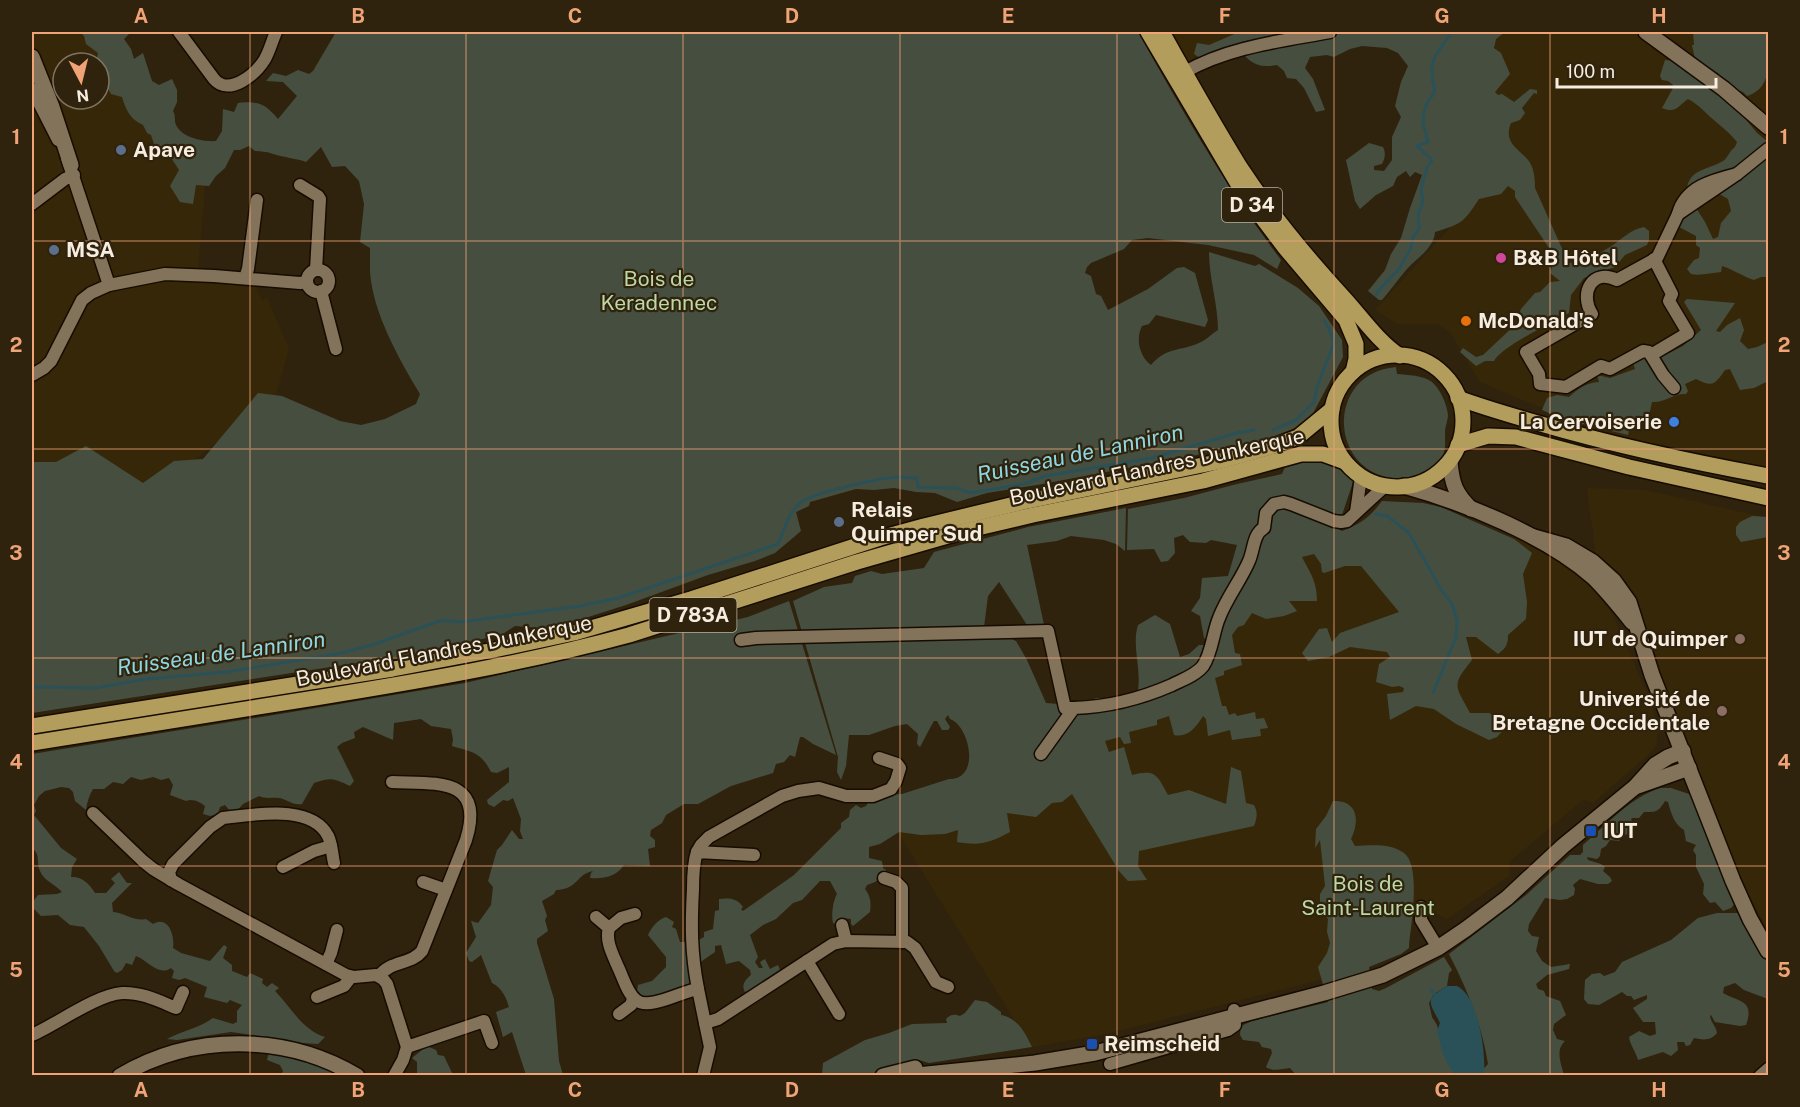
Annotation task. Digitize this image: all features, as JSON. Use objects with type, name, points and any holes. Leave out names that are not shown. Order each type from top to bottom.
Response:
[{"type":"main road","name":"D 34","points":[[1148,32],[1242,191],[1346,320],[1356,344],[1353,372]]},
{"type":"main road","name":"D 34","points":[[1162,32],[1242,168],[1281,222],[1338,291],[1389,347],[1401,356]]},
{"type":"main road","points":[[1401,356],[1425,362],[1445,376],[1458,398],[1462,422],[1458,445],[1450,462],[1442,470],[1430,478],[1404,486],[1385,486],[1361,477],[1345,462],[1337,450],[1333,437],[1332,409],[1340,388],[1353,372],[1375,359],[1401,356]]},
{"type":"main road","points":[[1458,398],[1605,442],[1768,476]]},
{"type":"main road","name":"Boulevard Flandres Dunkerque","points":[[32,726],[403,667],[574,633],[924,526],[1023,502],[1217,462],[1271,447],[1298,437],[1332,409]]},
{"type":"main road","points":[[1458,445],[1488,436],[1516,437],[1629,467],[1768,498]]},
{"type":"main road","name":"Boulevard Flandres Dunkerque","points":[[32,743],[410,682],[511,663],[638,632],[857,562],[965,531],[1033,515],[1203,482],[1301,454],[1323,454],[1345,462]]},
{"type":"street","points":[[179,32],[214,79],[224,86],[231,86],[239,82],[258,68],[276,32]]},
{"type":"street","points":[[1185,72],[1200,64],[1246,49],[1330,32]]},
{"type":"street","points":[[1646,32],[1718,85],[1768,128]]},
{"type":"street","points":[[32,57],[52,107],[110,285]]},
{"type":"street","points":[[32,89],[72,170]]},
{"type":"street","points":[[1674,388],[1649,352],[1643,351],[1610,369],[1601,366],[1569,386],[1562,387],[1540,384],[1539,374],[1526,352],[1592,314],[1586,296],[1589,286],[1595,280],[1606,277],[1617,280],[1654,259],[1661,251],[1678,214],[1737,174],[1768,149]]},
{"type":"street","points":[[32,204],[65,179],[72,170]]},
{"type":"street","points":[[300,185],[320,199],[315,270]]},
{"type":"street","points":[[245,278],[257,200]]},
{"type":"street","points":[[1651,355],[1688,333],[1669,301],[1672,294],[1654,259]]},
{"type":"street","points":[[315,270],[323,271],[329,279],[328,286],[321,291],[311,289],[307,282],[309,274],[315,270]]},
{"type":"street","points":[[32,375],[51,361],[82,300],[110,285],[165,274],[307,282]]},
{"type":"street","points":[[321,291],[336,349]]},
{"type":"street","points":[[1450,462],[1454,486],[1459,496],[1471,509]]},
{"type":"street","points":[[1356,512],[1361,477]]},
{"type":"street","points":[[741,640],[1048,631],[1065,708],[1106,706],[1141,697],[1181,681],[1202,667],[1207,659],[1218,619],[1227,598],[1250,560],[1258,533],[1264,528],[1266,513],[1274,504],[1284,502],[1341,522],[1347,521],[1385,486]]},
{"type":"street","points":[[1404,486],[1471,509],[1534,537],[1566,546],[1600,567],[1625,595],[1632,610],[1652,675],[1745,908],[1768,951]]},
{"type":"street","points":[[1041,754],[1074,708]]},
{"type":"street","points":[[907,1076],[1023,1066],[1069,1058],[1235,1013],[1353,985],[1398,968],[1435,944],[1466,929],[1507,898],[1597,817],[1635,787],[1659,762],[1683,751]]},
{"type":"street","points":[[703,1076],[710,1047],[692,957],[691,928],[694,866],[700,845],[709,837],[790,793],[819,788],[846,796],[860,797],[873,796],[887,791],[894,785],[900,768],[897,764],[879,758]]},
{"type":"street","points":[[1635,787],[1689,768]]},
{"type":"street","points":[[379,976],[388,967],[420,954],[469,830],[470,814],[466,800],[458,790],[448,785],[433,783],[392,782]]},
{"type":"street","points":[[93,813],[142,861],[171,880],[351,977],[379,976],[385,981],[407,1047],[403,1060],[393,1076]]},
{"type":"street","points":[[171,880],[169,872],[172,864],[210,827],[223,818],[231,816],[279,813],[296,814],[310,820],[328,836],[334,863]]},
{"type":"street","points":[[284,867],[314,851],[331,846]]},
{"type":"street","points":[[697,852],[754,855]]},
{"type":"street","points":[[884,878],[896,882],[903,892],[902,942]]},
{"type":"street","points":[[423,882],[446,890]]},
{"type":"street","points":[[1421,908],[1421,920],[1435,944]]},
{"type":"street","points":[[635,914],[621,918],[609,928],[608,932],[609,943],[633,999],[642,1004],[652,1003],[698,989]]},
{"type":"street","points":[[596,917],[609,928]]},
{"type":"street","points":[[842,925],[846,941]]},
{"type":"street","points":[[326,964],[333,949],[337,930]]},
{"type":"street","points":[[705,1023],[718,1019],[833,944],[846,941],[912,944],[936,982],[948,987]]},
{"type":"street","points":[[807,961],[839,1014]]},
{"type":"street","points":[[317,997],[344,986],[351,977]]},
{"type":"street","points":[[32,1035],[98,1000],[114,995],[122,993],[144,996],[176,1008],[183,992]]},
{"type":"street","points":[[619,1014],[631,1005],[633,999]]},
{"type":"street","points":[[1110,1064],[1228,1030],[1235,1025],[1235,1013]]},
{"type":"street","points":[[407,1047],[484,1021],[492,1043]]},
{"type":"street","points":[[120,1076],[169,1054],[202,1046],[232,1043],[299,1051],[329,1061],[357,1076]]},
{"type":"street","points":[[1120,1044],[1133,1058]]},
{"type":"street","points":[[883,1076],[929,1066],[1023,1066]]},
{"type":"street","points":[[1760,1076],[1768,1070]]},
{"type":"shaded area","points":[[32,32],[96,32],[111,51],[51,51],[51,111],[111,111],[111,52],[206,175],[197,281],[256,287],[262,301],[267,298],[289,349],[275,398],[155,490],[32,482]]},
{"type":"shaded area","points":[[1172,32],[1278,32],[1189,62]]},
{"type":"shaded area","points":[[1486,32],[1768,32],[1768,467],[1666,447],[1593,429],[1480,382],[1450,332],[1438,324],[1398,324],[1375,310],[1457,220],[1497,50]]},
{"type":"shaded area","name":"Université de Bretagne Occidentale","points":[[1587,488],[1645,490],[1768,518],[1768,930],[1743,885],[1716,818],[1662,677],[1640,609],[1619,576],[1596,555]]},
{"type":"shaded area","points":[[1435,512],[1524,541],[1561,561],[1595,591],[1613,615],[1649,698],[1656,718],[1658,733],[1656,746],[1593,803],[1584,799],[1509,862],[1510,875],[1447,919],[1429,910],[1430,906],[1416,901],[1411,933],[1405,944],[1355,971],[1106,1034],[1032,1047],[889,818],[1212,683],[1228,603],[1332,534]]},
{"type":"green space","name":"Bois de Keradennec","points":[[80,32],[128,32],[129,34],[124,39],[134,59],[143,53],[152,81],[159,85],[172,79],[177,90],[177,102],[173,111],[179,129],[200,140],[216,141],[222,131],[223,109],[234,112],[238,103],[261,104],[278,119],[297,96],[283,82],[266,81],[273,73],[286,76],[298,70],[309,74],[336,32],[1138,32],[1223,177],[1281,260],[1277,269],[1254,255],[1208,245],[1148,238],[1132,240],[1124,249],[1091,263],[1087,267],[1085,273],[1091,276],[1096,294],[1101,296],[1108,310],[1148,289],[1177,268],[1184,267],[1195,273],[1208,320],[1205,327],[1156,315],[1149,324],[1142,326],[1139,336],[1141,353],[1151,365],[1164,354],[1205,340],[1218,330],[1209,252],[1255,266],[1259,264],[1298,288],[1319,306],[1342,340],[1343,357],[1311,417],[1300,426],[1271,438],[1197,455],[987,493],[957,502],[935,493],[894,488],[856,489],[810,502],[809,506],[796,512],[801,531],[775,553],[585,618],[540,628],[515,626],[501,635],[409,655],[32,713],[32,462],[56,462],[86,446],[143,483],[174,461],[203,459],[258,393],[282,396],[340,421],[361,425],[385,419],[416,404],[420,394],[396,351],[376,303],[370,272],[370,248],[360,242],[364,204],[359,181],[345,166],[332,167],[321,147],[306,162],[255,151],[249,146],[234,150],[225,168],[209,186],[196,185],[193,204],[180,202],[170,186],[179,170],[165,148],[154,144],[151,135],[127,110],[122,97],[111,94],[111,51],[95,51],[86,44]]},
{"type":"green space","points":[[1239,32],[1505,32],[1496,39],[1494,48],[1501,53],[1510,74],[1495,92],[1514,102],[1530,89],[1537,90],[1537,94],[1534,93],[1522,108],[1525,113],[1520,120],[1511,123],[1509,136],[1532,166],[1535,188],[1568,262],[1581,266],[1639,228],[1644,227],[1649,231],[1647,245],[1625,255],[1615,267],[1584,278],[1571,295],[1569,313],[1506,349],[1494,361],[1485,361],[1476,366],[1460,352],[1463,348],[1476,357],[1483,355],[1516,324],[1521,309],[1535,293],[1540,292],[1550,282],[1560,281],[1550,273],[1555,257],[1515,197],[1515,191],[1508,186],[1501,194],[1479,199],[1462,221],[1435,232],[1428,248],[1407,269],[1382,300],[1379,300],[1368,291],[1385,270],[1401,238],[1422,175],[1415,172],[1410,177],[1406,171],[1397,177],[1393,186],[1376,195],[1360,209],[1355,201],[1346,160],[1369,143],[1383,147],[1385,151],[1382,164],[1374,166],[1374,170],[1384,171],[1392,160],[1392,137],[1401,117],[1395,106],[1408,66],[1398,53],[1387,48],[1362,46],[1334,57],[1327,55],[1310,57],[1305,68],[1313,79],[1325,110],[1316,112],[1304,88],[1296,79],[1287,78],[1284,71],[1277,65],[1263,66],[1253,63],[1236,45],[1200,58],[1194,54],[1197,43],[1209,45]]},
{"type":"green space","points":[[1693,32],[1768,32],[1768,69],[1762,86],[1747,96],[1717,76],[1718,73],[1695,59],[1692,45],[1694,45]]},
{"type":"green space","points":[[1665,60],[1675,61],[1681,65],[1738,110],[1757,133],[1768,142],[1767,277],[1754,280],[1722,266],[1721,272],[1702,275],[1691,274],[1687,269],[1694,260],[1699,258],[1700,248],[1696,245],[1696,236],[1676,224],[1696,208],[1713,239],[1718,237],[1721,223],[1731,211],[1728,199],[1716,192],[1687,189],[1689,182],[1695,174],[1725,160],[1737,142],[1688,99],[1674,110],[1662,108],[1673,88],[1673,85],[1662,80],[1660,76]]},
{"type":"green space","points":[[1687,299],[1735,303],[1716,331],[1720,332],[1740,318],[1744,330],[1740,341],[1748,349],[1768,342],[1768,381],[1754,388],[1740,390],[1730,369],[1725,370],[1719,379],[1710,384],[1696,379],[1685,384],[1688,391],[1686,394],[1652,402],[1648,420],[1642,422],[1631,420],[1628,435],[1562,419],[1542,410],[1547,398],[1557,395],[1569,397],[1583,386],[1599,382],[1597,375],[1610,378],[1635,369],[1632,360],[1645,354],[1657,359],[1683,346],[1701,330],[1684,302]]},
{"type":"green space","points":[[1396,367],[1397,374],[1420,377],[1432,382],[1443,397],[1448,415],[1443,455],[1426,470],[1405,478],[1380,475],[1362,464],[1350,447],[1344,427],[1346,407],[1355,388],[1372,374]]},
{"type":"green space","points":[[1310,460],[1334,465],[1354,479],[1342,515],[1333,518],[1332,526],[1342,531],[1365,519],[1382,501],[1423,503],[1441,507],[1514,539],[1532,553],[1523,574],[1527,602],[1526,619],[1508,635],[1505,648],[1498,654],[1476,637],[1466,637],[1472,660],[1458,681],[1459,691],[1470,713],[1489,713],[1509,724],[1497,737],[1489,740],[1456,724],[1434,709],[1416,706],[1390,720],[1387,694],[1403,692],[1404,688],[1376,682],[1379,664],[1390,657],[1387,652],[1350,647],[1329,657],[1308,661],[1302,653],[1319,629],[1327,628],[1332,642],[1340,633],[1399,612],[1361,566],[1345,566],[1324,573],[1314,554],[1302,557],[1314,583],[1317,601],[1289,601],[1297,611],[1284,616],[1266,619],[1252,613],[1244,625],[1238,627],[1232,635],[1235,653],[1240,654],[1242,665],[1224,671],[1224,675],[1215,678],[1222,706],[1226,706],[1229,715],[1235,713],[1237,716],[1255,712],[1256,719],[1264,718],[1268,728],[1260,729],[1261,736],[1232,740],[1230,730],[1208,736],[1206,719],[1203,716],[1187,733],[1174,735],[1169,716],[1157,720],[1157,725],[1129,732],[1131,743],[1124,744],[1120,737],[1105,741],[1109,752],[1124,747],[1132,775],[1151,773],[1155,775],[1168,795],[1189,790],[1226,804],[1231,767],[1241,771],[1246,803],[1254,805],[1256,810],[1254,826],[1139,851],[1138,866],[1147,880],[1128,881],[1119,871],[1072,794],[1062,802],[1052,803],[1036,817],[1007,813],[1010,832],[985,843],[957,842],[958,830],[945,834],[921,835],[899,832],[880,844],[869,847],[869,858],[882,861],[886,873],[867,885],[865,889],[870,900],[870,912],[853,926],[851,919],[843,918],[843,922],[838,925],[833,923],[834,900],[837,894],[830,881],[820,881],[802,900],[793,903],[776,919],[750,935],[758,957],[755,962],[759,968],[763,968],[760,962],[765,959],[770,969],[778,965],[780,970],[759,987],[745,992],[744,985],[751,975],[750,970],[739,961],[726,964],[721,945],[715,946],[715,952],[698,965],[694,973],[693,986],[659,999],[641,998],[637,991],[638,985],[652,981],[666,967],[666,957],[648,935],[660,920],[666,917],[674,922],[672,927],[676,929],[680,942],[695,942],[704,937],[704,932],[713,929],[715,911],[719,910],[719,899],[735,900],[741,904],[743,911],[794,875],[841,828],[841,823],[849,817],[850,810],[856,805],[861,808],[869,801],[959,777],[969,762],[967,741],[963,731],[948,715],[945,719],[950,727],[948,730],[942,730],[937,721],[934,721],[920,747],[917,744],[918,734],[907,724],[869,735],[849,735],[846,766],[841,780],[837,772],[838,757],[793,601],[824,587],[852,583],[855,576],[871,571],[882,574],[924,568],[934,552],[1028,527],[1126,508],[1125,551],[1116,544],[1104,540],[1071,536],[1057,541],[1027,545],[1044,625],[1027,625],[999,582],[988,596],[984,627],[1016,641],[1046,703],[1084,706],[1096,698],[1120,699],[1137,695],[1139,677],[1136,633],[1138,625],[1155,615],[1170,624],[1180,657],[1189,654],[1199,645],[1207,645],[1208,641],[1204,638],[1200,616],[1191,611],[1200,598],[1202,578],[1228,576],[1237,545],[1211,540],[1206,543],[1190,542],[1183,535],[1174,538],[1175,553],[1168,561],[1161,562],[1154,549],[1127,550],[1128,509],[1282,474],[1285,467]]},
{"type":"green space","points":[[1752,516],[1768,517],[1768,537],[1741,542],[1736,535],[1736,527],[1740,522]]},
{"type":"green space","points":[[789,601],[836,755],[800,737],[795,757],[790,755],[784,762],[776,764],[773,773],[731,786],[698,804],[684,804],[666,815],[662,823],[651,830],[650,836],[655,840],[655,847],[648,849],[650,866],[624,865],[613,875],[590,878],[593,871],[583,875],[569,887],[556,890],[554,894],[542,901],[547,916],[545,920],[548,931],[537,939],[537,943],[554,999],[559,1061],[563,1075],[526,1075],[512,1032],[503,1037],[496,1012],[509,1007],[505,996],[492,983],[481,955],[472,962],[469,961],[466,953],[476,937],[471,921],[478,923],[491,905],[493,887],[488,881],[497,850],[512,830],[519,839],[523,839],[520,831],[521,819],[513,798],[508,801],[503,800],[494,807],[488,804],[487,800],[509,782],[509,767],[497,773],[491,772],[480,757],[452,746],[451,729],[431,726],[421,719],[394,723],[393,740],[363,727],[354,732],[355,738],[337,747],[354,781],[350,786],[332,779],[314,783],[302,804],[294,804],[280,798],[259,796],[243,804],[235,813],[225,805],[220,807],[218,814],[210,816],[203,814],[205,806],[199,802],[186,801],[170,795],[173,785],[169,778],[161,780],[153,777],[141,780],[131,777],[123,784],[113,782],[104,789],[93,789],[86,810],[75,801],[73,792],[69,788],[61,787],[45,791],[34,805],[36,811],[34,815],[61,848],[77,859],[72,867],[71,877],[85,881],[95,893],[106,893],[115,883],[111,879],[119,872],[127,883],[132,883],[112,903],[113,912],[146,919],[153,924],[163,922],[172,932],[173,948],[181,953],[210,961],[224,945],[227,947],[223,958],[232,965],[232,971],[247,977],[250,973],[263,979],[262,983],[267,987],[272,983],[279,988],[275,991],[297,1017],[317,1034],[325,1037],[318,1044],[288,1042],[231,1032],[177,1040],[167,1039],[213,1018],[233,1024],[237,1022],[237,1011],[242,1005],[230,1000],[227,1003],[204,997],[207,987],[185,978],[179,980],[172,978],[174,971],[171,968],[158,969],[136,956],[132,965],[126,963],[117,973],[84,927],[70,925],[58,915],[41,916],[34,909],[32,903],[38,895],[62,892],[42,874],[36,853],[32,848],[32,754],[465,683],[748,617]]},
{"type":"green space","name":"Bois de Saint-Laurent","points":[[1661,788],[1671,788],[1692,795],[1736,902],[1731,908],[1723,911],[1715,902],[1710,903],[1703,894],[1704,884],[1696,867],[1696,855],[1693,850],[1696,845],[1686,841],[1684,830],[1675,821],[1668,802],[1665,801],[1657,811],[1644,812],[1639,818],[1632,818],[1633,832],[1622,836],[1619,841],[1610,840],[1601,849],[1597,859],[1587,857],[1588,860],[1605,867],[1603,871],[1612,881],[1608,884],[1598,884],[1580,879],[1573,885],[1574,895],[1567,899],[1545,898],[1529,924],[1528,931],[1532,936],[1539,937],[1536,951],[1542,961],[1551,967],[1570,964],[1569,969],[1547,975],[1536,984],[1546,996],[1560,1001],[1566,1015],[1554,1024],[1553,1030],[1557,1039],[1565,1041],[1559,1053],[1564,1075],[1478,1075],[1488,1064],[1482,1035],[1462,980],[1449,954],[1526,895],[1570,855],[1580,855],[1583,852],[1583,845],[1630,804]]},
{"type":"green space","name":"Bois de Saint-Laurent","points":[[1333,801],[1348,804],[1355,813],[1356,825],[1351,839],[1355,846],[1381,845],[1393,848],[1404,853],[1409,860],[1414,884],[1409,948],[1401,954],[1369,967],[1372,989],[1379,991],[1386,988],[1444,957],[1452,970],[1449,973],[1447,986],[1434,994],[1429,1003],[1444,1055],[1456,1075],[1296,1075],[1290,1068],[1275,1070],[1266,1067],[1272,1053],[1271,1049],[1262,1047],[1259,1042],[1243,1040],[1240,1035],[1241,1026],[1252,1021],[1328,1002],[1318,967],[1330,943],[1327,932],[1328,919],[1320,909],[1320,894],[1325,886],[1320,840],[1315,848],[1316,829],[1326,816]]},
{"type":"green space","points":[[1717,913],[1737,913],[1741,916],[1768,956],[1768,999],[1744,990],[1735,983],[1724,987],[1723,993],[1740,1000],[1747,1006],[1746,1025],[1715,1022],[1711,1015],[1717,1033],[1709,1039],[1694,1038],[1690,1045],[1686,1046],[1684,1042],[1677,1042],[1678,1050],[1671,1056],[1663,1052],[1638,1060],[1629,1037],[1639,1031],[1650,1036],[1656,1034],[1655,1022],[1643,1022],[1633,1008],[1647,999],[1647,995],[1634,1000],[1622,992],[1599,1005],[1588,1004],[1584,999],[1585,980],[1592,974],[1600,973],[1604,976],[1615,972],[1622,962],[1671,940],[1698,918]]},
{"type":"green space","points":[[975,1000],[987,1002],[1001,1012],[1001,1015],[1012,1019],[1024,1032],[1032,1047],[929,1063],[919,1060],[914,1064],[875,1075],[822,1075],[823,1063],[865,1040],[912,1024],[947,1023],[948,1017],[965,1013]]},
{"type":"green space","points":[[427,1046],[436,1050],[438,1055],[444,1056],[453,1075],[417,1075],[417,1062],[412,1058]]},
{"type":"green space","points":[[269,1052],[282,1053],[339,1073],[339,1075],[281,1075],[283,1071],[280,1065],[267,1060]]},
{"type":"water","points":[[1447,986],[1457,986],[1465,992],[1476,1013],[1484,1054],[1484,1075],[1456,1075],[1446,1060],[1437,1031],[1440,1023],[1431,1002],[1435,995]]},
{"type":"waterway","name":"Ruisseau de Lanniron","points":[[1376,295],[1399,269],[1419,229],[1418,215],[1423,202],[1421,189],[1427,168],[1432,160],[1417,146],[1428,142],[1423,123],[1426,105],[1435,91],[1432,65],[1451,32]]},
{"type":"waterway","name":"Ruisseau de Lanniron","points":[[1273,430],[1296,420],[1314,402],[1317,387],[1334,343],[1324,320]]},
{"type":"waterway","name":"Ruisseau de Lanniron","points":[[32,687],[95,688],[147,679],[227,672],[337,654],[372,645],[442,620],[461,622],[580,606],[618,598],[778,544],[789,517],[800,503],[817,495],[846,487],[903,477],[917,478],[918,487],[956,488],[970,493],[1024,484],[1045,476],[1152,458],[1254,430]]},
{"type":"waterway","points":[[1376,514],[1387,516],[1409,533],[1442,591],[1452,604],[1457,621],[1456,637],[1433,693]]},
{"type":"waterway","points":[[1431,989],[1436,996]]},
{"type":"place","name":"Apave","points":[[121,150]]},
{"type":"place","name":"MSA","points":[[54,250]]},
{"type":"place","name":"B&B Hôtel","points":[[1501,258]]},
{"type":"place","name":"McDonald's","points":[[1466,321]]},
{"type":"place","name":"La Cervoiserie","points":[[1674,422]]},
{"type":"place","name":"Relais Quimper Sud","points":[[839,522]]},
{"type":"place","name":"IUT de Quimper","points":[[1740,639]]},
{"type":"place","name":"Université de Bretagne Occidentale","points":[[1722,711]]},
{"type":"place","name":"IUT","points":[[1591,831]]},
{"type":"place","name":"Reimscheid","points":[[1092,1044]]}]
